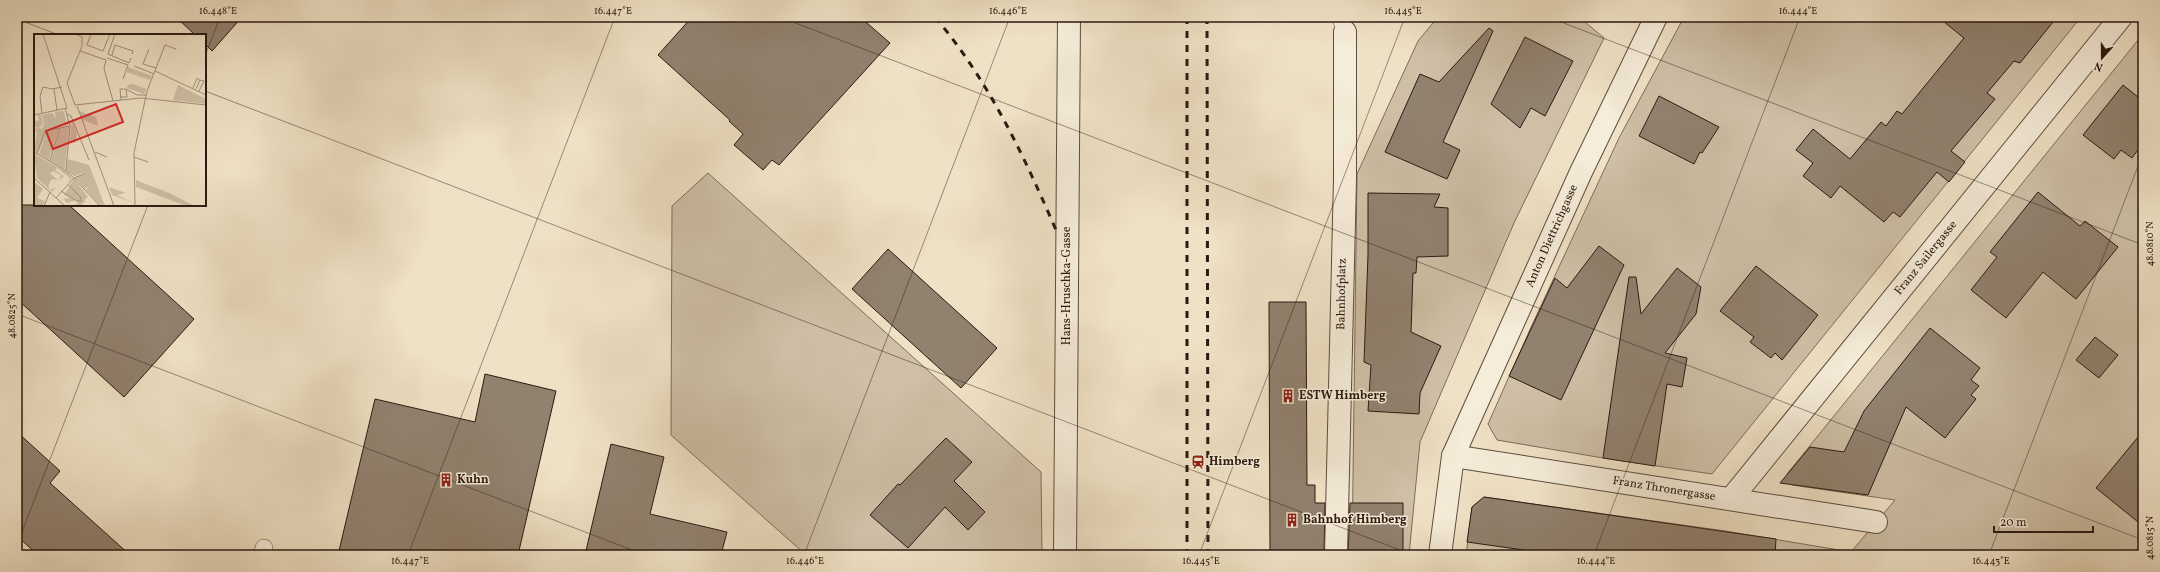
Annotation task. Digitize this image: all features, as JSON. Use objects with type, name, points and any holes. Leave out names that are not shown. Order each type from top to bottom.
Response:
[{"type":"street","name":"Hans-Hruschka-Gasse","points":[[1065,555],[1070,17]]},
{"type":"street","name":"Anton Diettrichgasse","points":[[1453,456],[1581,172],[1656,17]]},
{"type":"street","name":"Franz Sailergasse","points":[[1731,499],[2121,17]]},
{"type":"street","name":"Bahnhofplatz","points":[[1336,555],[1344,187],[1343,25]]},
{"type":"street","name":"Franz Thronergasse","points":[[1453,456],[1876,522]]},
{"type":"street","points":[[1440,555],[1453,456]]},
{"type":"shaded area","points":[[1438,17],[1579,17],[1604,38],[1514,223],[1420,442],[1409,555],[1352,555],[1357,174],[1418,41]]},
{"type":"shaded area","points":[[1684,17],[2081,17],[1712,474],[1603,458],[1497,440],[1488,424],[1532,325],[1619,138]]},
{"type":"shaded area","points":[[2143,34],[2143,542],[2132,555],[1466,555],[1472,507],[1484,497],[1725,531],[1851,552],[1895,500],[1792,485],[1787,474]]},
{"type":"shaded area","points":[[708,173],[1041,472],[1042,555],[806,555],[671,435],[672,206]]},
{"type":"building","points":[[176,17],[242,17],[212,51],[206,45],[206,34],[194,34]]},
{"type":"building","points":[[692,17],[860,17],[890,43],[779,165],[772,160],[763,170],[734,145],[743,134],[729,121],[730,120],[658,55]]},
{"type":"building","points":[[1938,17],[2057,17],[2020,63],[2014,61],[1987,93],[1995,99],[1951,151],[1965,162],[1949,182],[1937,172],[1900,217],[1893,212],[1884,222],[1840,186],[1831,198],[1803,176],[1813,163],[1796,150],[1813,129],[1850,159],[1881,122],[1886,126],[1897,111],[1902,114],[1964,38]]},
{"type":"building","points":[[1489,28],[1493,31],[1443,142],[1460,150],[1447,179],[1385,152],[1420,74],[1439,82]]},
{"type":"building","points":[[1525,37],[1573,61],[1545,116],[1531,108],[1520,128],[1491,104]]},
{"type":"building","points":[[2123,85],[2143,101],[2143,143],[2132,158],[2121,150],[2114,159],[2083,135]]},
{"type":"building","points":[[1659,96],[1719,127],[1702,153],[1700,152],[1694,164],[1639,136]]},
{"type":"building","points":[[2038,192],[2080,226],[2085,221],[2118,247],[2076,299],[2043,272],[2006,318],[1971,290],[1997,257],[1990,252]]},
{"type":"building","points":[[1368,193],[1440,194],[1434,207],[1448,208],[1448,256],[1417,257],[1416,273],[1413,273],[1411,332],[1441,346],[1420,393],[1419,414],[1368,411],[1371,365],[1364,362],[1368,255]]},
{"type":"building","points":[[17,205],[70,206],[194,319],[124,397],[17,299]]},
{"type":"building","points":[[1599,246],[1624,265],[1561,400],[1509,376],[1555,278],[1567,288]]},
{"type":"building","points":[[888,249],[997,348],[961,388],[852,289]]},
{"type":"building","points":[[1756,266],[1818,315],[1782,360],[1775,353],[1771,358],[1750,342],[1754,337],[1720,311]]},
{"type":"building","points":[[1677,268],[1701,287],[1696,314],[1665,353],[1687,358],[1682,387],[1667,384],[1655,466],[1603,458],[1629,277],[1636,277],[1641,314]]},
{"type":"building","name":"ESTW Himberg","points":[[1269,302],[1306,302],[1307,485],[1315,485],[1315,503],[1325,503],[1324,555],[1270,555]]},
{"type":"building","points":[[1930,328],[1980,368],[1971,380],[1979,386],[1971,395],[1976,399],[1945,438],[1906,407],[1868,495],[1780,483],[1810,447],[1844,452],[1864,411]]},
{"type":"building","points":[[2095,337],[2118,355],[2099,378],[2076,360]]},
{"type":"building","name":"Kuhn","points":[[485,374],[556,391],[518,555],[338,555],[375,399],[475,422]]},
{"type":"building","points":[[2143,431],[2143,526],[2096,488]]},
{"type":"building","points":[[17,432],[60,471],[50,483],[130,555],[38,555],[17,536]]},
{"type":"building","points":[[946,438],[972,462],[954,481],[985,512],[968,530],[945,507],[908,548],[870,515],[898,484],[900,485]]},
{"type":"building","points":[[611,444],[664,457],[650,514],[727,532],[721,555],[585,555]]},
{"type":"building","points":[[1484,497],[1776,539],[1775,555],[1559,555],[1467,542],[1472,507]]},
{"type":"building","points":[[1350,503],[1403,503],[1403,555],[1348,555]]},
{"type":"railway","points":[[935,17],[954,41],[988,92],[1031,174],[1056,230]]},
{"type":"railway","points":[[1187,17],[1187,555]]},
{"type":"railway","points":[[1207,17],[1208,555]]},
{"type":"place","name":"ESTW Himberg","points":[[1288,396]]},
{"type":"place","name":"Himberg","points":[[1198,462]]},
{"type":"place","name":"Kuhn","points":[[446,480]]},
{"type":"place","name":"Bahnhof Himberg","points":[[1292,520]]}]
